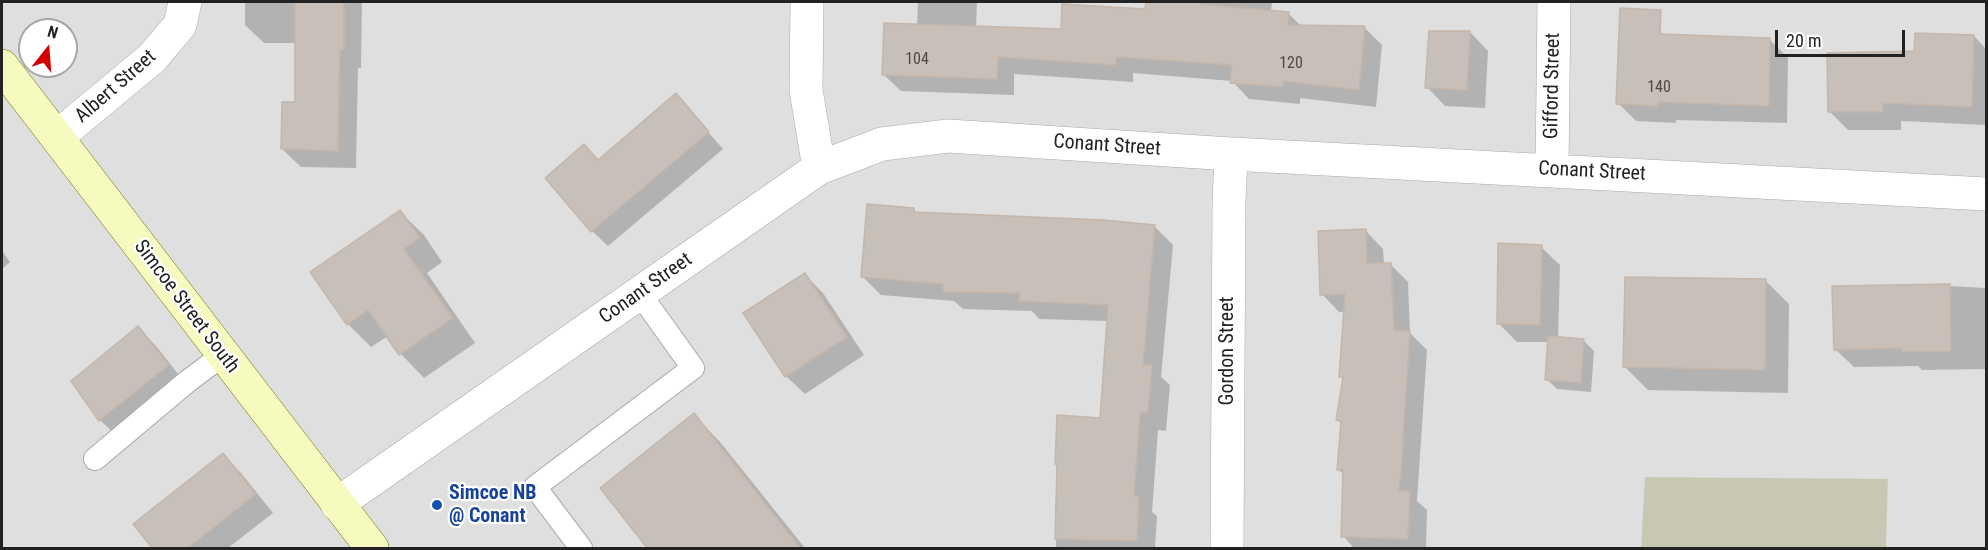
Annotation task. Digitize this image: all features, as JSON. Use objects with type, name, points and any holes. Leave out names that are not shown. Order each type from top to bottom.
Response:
[{"type":"main road","name":"Simcoe Street South","points":[[2,66],[372,549]]},
{"type":"street","name":"Albert Street","points":[[57,137],[152,58],[180,25],[186,2]]},
{"type":"street","points":[[807,2],[806,90],[819,168]]},
{"type":"street","name":"Gifford Street","points":[[1552,170],[1554,2]]},
{"type":"street","name":"Conant Street","points":[[337,504],[819,168],[882,144],[948,136],[1231,154],[1986,194]]},
{"type":"street","name":"Gordon Street","points":[[1227,549],[1231,154]]},
{"type":"lane","points":[[581,549],[535,488],[693,369],[640,294]]},
{"type":"lane","points":[[95,459],[188,381],[223,355]]},
{"type":"shaded area","points":[[2,2],[1986,2],[1986,548],[1886,548],[1888,480],[1646,477],[1641,548],[2,548]]},
{"type":"shaded area","points":[[1645,477],[1888,479],[1886,548],[1641,548]]},
{"type":"building","points":[[295,2],[344,2],[344,50],[340,50],[338,151],[281,149],[282,102],[295,102]]},
{"type":"building","points":[[1146,2],[1201,2],[1201,4],[1289,12],[1288,25],[1365,26],[1359,90],[1283,81],[1283,87],[1230,83],[1232,65],[1116,57],[1116,65],[998,57],[997,79],[882,75],[884,23],[1061,29],[1062,4],[1145,9]]},
{"type":"building","points":[[1620,8],[1661,10],[1660,34],[1770,38],[1769,106],[1658,102],[1658,106],[1616,104]]},
{"type":"building","points":[[1429,31],[1470,31],[1467,90],[1425,88]]},
{"type":"building","points":[[1915,33],[1974,35],[1972,107],[1883,103],[1883,112],[1828,112],[1827,53],[1914,51]]},
{"type":"building","points":[[676,93],[709,132],[591,232],[545,178],[584,144],[598,160]]},
{"type":"building","points":[[867,204],[914,208],[914,212],[1104,220],[1155,225],[1143,365],[1152,365],[1148,413],[1140,413],[1134,496],[1139,496],[1137,541],[1055,539],[1057,415],[1100,418],[1108,305],[1019,301],[1020,293],[943,292],[943,284],[861,277]]},
{"type":"building","points":[[400,210],[420,238],[404,249],[453,318],[399,355],[368,310],[347,325],[310,272]]},
{"type":"building","points":[[1366,229],[1367,263],[1391,263],[1394,330],[1410,331],[1399,491],[1410,491],[1408,539],[1341,537],[1343,470],[1337,470],[1341,421],[1336,420],[1343,377],[1339,377],[1345,294],[1320,295],[1318,231]]},
{"type":"building","points":[[1498,243],[1542,245],[1540,325],[1497,324]]},
{"type":"building","points":[[805,273],[847,337],[785,377],[743,313]]},
{"type":"building","points":[[1625,277],[1766,279],[1765,370],[1623,367]]},
{"type":"building","points":[[1950,284],[1951,351],[1902,352],[1902,348],[1834,350],[1832,286]]},
{"type":"building","points":[[138,326],[169,365],[99,421],[71,381]]},
{"type":"building","points":[[1548,336],[1584,339],[1581,383],[1545,380]]},
{"type":"building","points":[[694,413],[801,549],[648,549],[600,488]]},
{"type":"building","points":[[223,453],[256,494],[187,549],[153,549],[133,524]]},
{"type":"place","name":"Simcoe NB @ Conant","points":[[437,505]]}]
